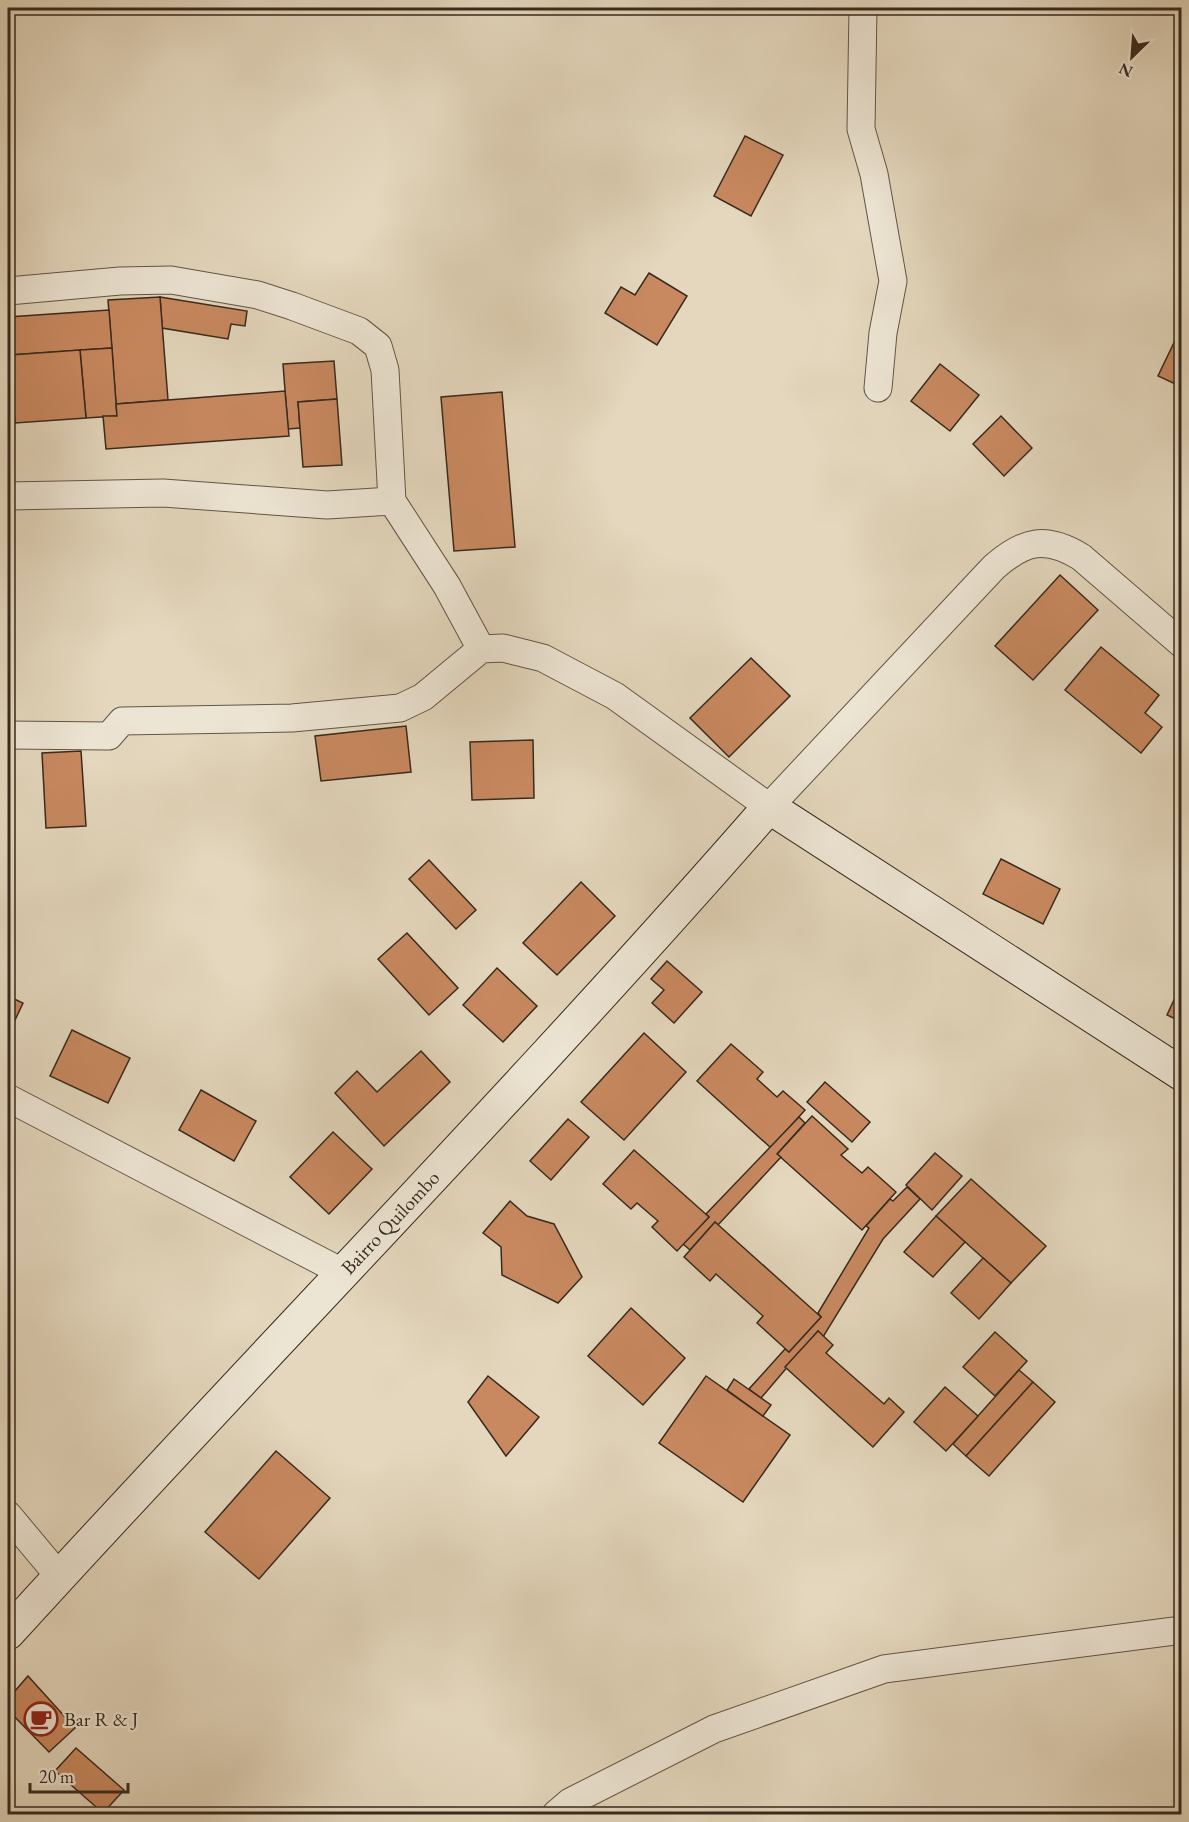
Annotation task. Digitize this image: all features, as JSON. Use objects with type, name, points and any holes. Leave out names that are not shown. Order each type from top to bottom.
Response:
[{"type":"street","points":[[863,8],[861,129],[874,174],[893,281],[883,333],[878,388]]},
{"type":"street","points":[[8,291],[120,281],[171,280],[258,296],[359,331],[378,346],[385,370],[392,501],[447,586],[481,649]]},
{"type":"street","points":[[8,496],[163,493],[327,505],[392,501]]},
{"type":"street","points":[[769,807],[994,567],[1026,544],[1052,544],[1068,549],[1081,557],[1182,644]]},
{"type":"street","points":[[8,735],[109,736],[122,721],[292,718],[400,708],[423,697],[481,649],[502,648],[543,658],[588,681],[654,722],[769,807],[1182,1074]]},
{"type":"street","name":"Bairro Quilombo","points":[[8,1633],[342,1272],[526,1079],[769,807]]},
{"type":"street","points":[[8,1098],[342,1272]]},
{"type":"street","points":[[8,1515],[59,1576]]},
{"type":"street","points":[[556,1815],[570,1802],[714,1729],[884,1669],[1182,1630]]},
{"type":"building","points":[[745,136],[783,155],[751,216],[714,196]]},
{"type":"building","points":[[649,273],[687,296],[657,345],[605,313],[621,287],[635,295]]},
{"type":"building","points":[[160,297],[247,311],[245,326],[231,324],[228,339],[162,328]]},
{"type":"building","points":[[160,297],[168,400],[116,404],[108,300]]},
{"type":"building","points":[[109,310],[112,348],[10,355],[8,317]]},
{"type":"building","points":[[1182,329],[1182,387],[1158,376]]},
{"type":"building","points":[[8,344],[15,423],[8,423]]},
{"type":"building","points":[[112,348],[117,416],[86,418],[80,350]]},
{"type":"building","points":[[80,350],[86,418],[15,423],[10,355]]},
{"type":"building","points":[[334,361],[337,399],[298,402],[300,428],[288,429],[283,364]]},
{"type":"building","points":[[940,364],[979,395],[950,431],[911,401]]},
{"type":"building","points":[[285,391],[289,436],[106,449],[103,416],[117,416],[116,404]]},
{"type":"building","points":[[502,392],[515,547],[454,551],[441,397]]},
{"type":"building","points":[[337,399],[342,465],[303,467],[298,402]]},
{"type":"building","points":[[1001,416],[1032,448],[1004,476],[973,444]]},
{"type":"building","points":[[1060,575],[1098,610],[1033,680],[995,646]]},
{"type":"building","points":[[1101,647],[1159,695],[1145,713],[1162,727],[1141,753],[1065,690]]},
{"type":"building","points":[[751,658],[790,696],[729,757],[690,718]]},
{"type":"building","points":[[406,726],[411,772],[321,781],[315,736]]},
{"type":"building","points":[[533,740],[534,798],[472,800],[470,742]]},
{"type":"building","points":[[81,751],[86,826],[46,828],[42,753]]},
{"type":"building","points":[[1001,859],[1060,889],[1043,924],[983,894]]},
{"type":"building","points":[[429,860],[476,910],[456,929],[409,879]]},
{"type":"building","points":[[581,882],[615,916],[557,975],[523,943]]},
{"type":"building","points":[[407,933],[458,988],[429,1015],[378,959]]},
{"type":"building","points":[[667,961],[702,992],[674,1023],[652,1003],[664,990],[651,979]]},
{"type":"building","points":[[497,968],[537,1006],[503,1042],[463,1005]]},
{"type":"building","points":[[1180,987],[1182,988],[1182,1022],[1167,1015]]},
{"type":"building","points":[[8,996],[23,1003],[8,1035]]},
{"type":"building","points":[[72,1030],[130,1058],[108,1103],[50,1076]]},
{"type":"building","points":[[644,1033],[686,1072],[624,1140],[581,1102]]},
{"type":"building","points":[[731,1044],[763,1072],[757,1079],[777,1097],[783,1091],[805,1110],[771,1148],[697,1081]]},
{"type":"building","points":[[421,1051],[450,1082],[384,1146],[335,1093],[357,1071],[377,1092]]},
{"type":"building","points":[[825,1082],[870,1122],[852,1142],[807,1102]]},
{"type":"building","points":[[201,1090],[256,1121],[234,1161],[179,1130]]},
{"type":"building","points":[[812,1116],[848,1149],[841,1155],[862,1173],[868,1167],[896,1192],[862,1230],[777,1154]]},
{"type":"building","points":[[799,1117],[805,1123],[777,1154],[781,1157],[718,1225],[715,1222],[690,1250],[683,1244],[709,1217],[706,1214]]},
{"type":"building","points":[[568,1119],[589,1137],[551,1180],[530,1161]]},
{"type":"building","points":[[333,1132],[372,1169],[329,1214],[290,1177]]},
{"type":"building","points":[[634,1150],[709,1217],[677,1251],[652,1227],[658,1221],[637,1203],[631,1209],[603,1184]]},
{"type":"building","points":[[935,1153],[962,1176],[932,1210],[906,1185]]},
{"type":"building","points":[[971,1179],[1046,1246],[1011,1283],[936,1216]]},
{"type":"building","points":[[907,1187],[920,1199],[883,1239],[823,1337],[818,1331],[761,1398],[749,1389],[785,1349],[789,1352],[821,1317],[818,1313],[869,1228],[866,1226],[890,1199],[893,1201]]},
{"type":"building","points":[[510,1201],[527,1216],[554,1224],[582,1277],[558,1303],[502,1275],[501,1247],[483,1233]]},
{"type":"building","points":[[936,1216],[965,1242],[933,1277],[904,1252]]},
{"type":"building","points":[[715,1222],[821,1317],[789,1352],[757,1323],[763,1316],[716,1274],[710,1281],[684,1257]]},
{"type":"building","points":[[983,1258],[1011,1283],[979,1319],[951,1293]]},
{"type":"building","points":[[631,1308],[685,1358],[643,1405],[588,1356]]},
{"type":"building","points":[[818,1331],[833,1345],[826,1353],[884,1404],[889,1398],[904,1412],[873,1447],[785,1367]]},
{"type":"building","points":[[995,1332],[1027,1361],[995,1396],[963,1367]]},
{"type":"building","points":[[1019,1370],[1033,1382],[966,1456],[953,1444]]},
{"type":"building","points":[[488,1376],[539,1417],[506,1456],[468,1402]]},
{"type":"building","points":[[706,1376],[790,1435],[743,1502],[659,1443]]},
{"type":"building","points":[[734,1379],[771,1405],[763,1416],[727,1390]]},
{"type":"building","points":[[1033,1382],[1055,1402],[989,1476],[966,1456]]},
{"type":"building","points":[[945,1387],[978,1416],[946,1451],[914,1422]]},
{"type":"building","points":[[276,1451],[330,1498],[259,1579],[205,1532]]},
{"type":"building","name":"Bar R & J","points":[[28,1676],[75,1728],[49,1752],[8,1710],[8,1699]]},
{"type":"building","points":[[76,1748],[124,1790],[103,1813],[55,1771]]},
{"type":"place","name":"Bar R & J","points":[[41,1719]]}]
